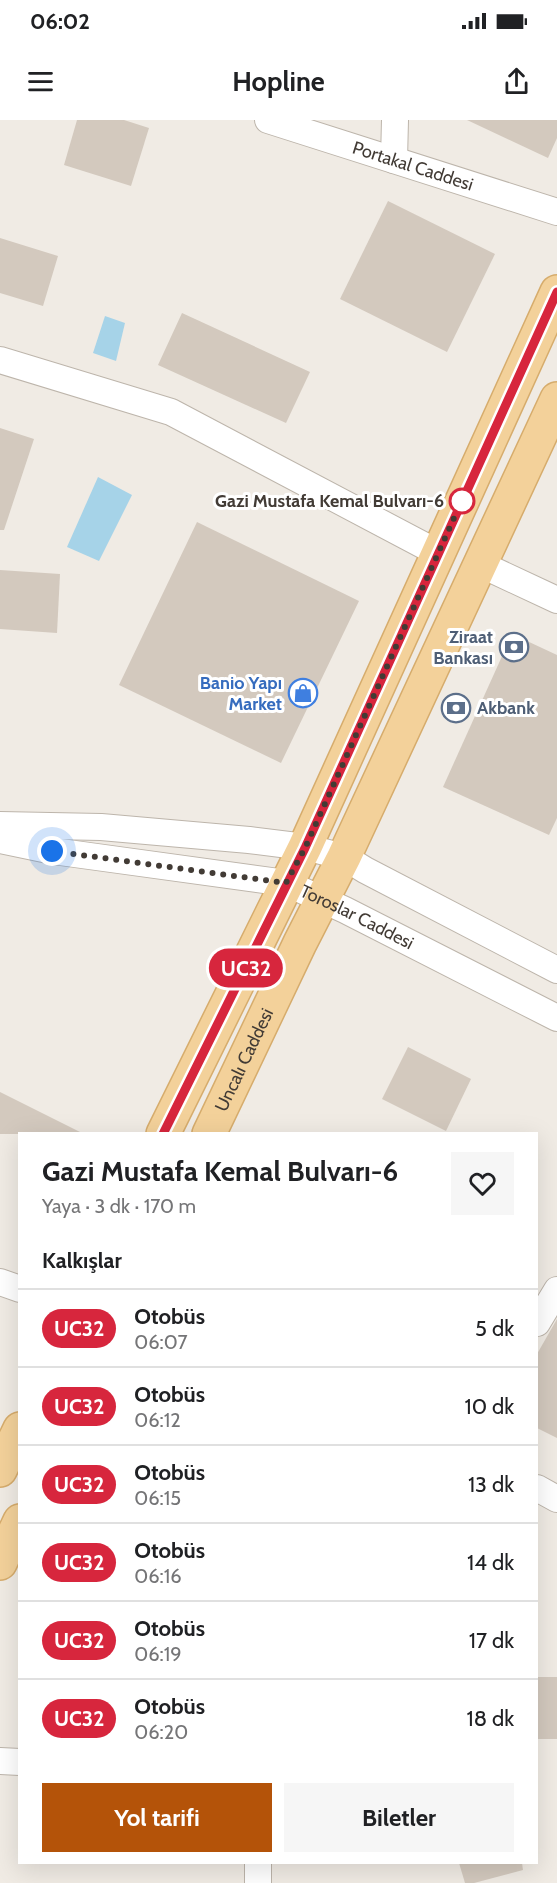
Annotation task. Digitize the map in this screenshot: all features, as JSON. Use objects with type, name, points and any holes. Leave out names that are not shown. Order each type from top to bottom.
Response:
[{"type":"main road","points":[[164,1132],[305,848],[557,292]]},
{"type":"main road","name":"Uncalı Caddesi","points":[[209,1132],[344,857],[557,399]]},
{"type":"main road","points":[[1,1467],[18,1433]]},
{"type":"main road","points":[[0,1563],[18,1525]]},
{"type":"street","name":"Portakal Caddesi","points":[[268,120],[557,212]]},
{"type":"street","points":[[394,160],[395,120]]},
{"type":"street","points":[[0,360],[171,412],[438,553]]},
{"type":"street","points":[[480,564],[557,600]]},
{"type":"street","points":[[0,825],[101,827],[249,840],[305,848],[344,857],[557,970]]},
{"type":"street","name":"Toroslar Caddesi","points":[[0,840],[52,851],[286,883],[323,899],[557,1018]]},
{"type":"street","points":[[0,1282],[18,1288]]},
{"type":"street","points":[[538,1321],[557,1290]]},
{"type":"street","points":[[538,1489],[557,1499]]},
{"type":"street","points":[[0,1761],[18,1762]]},
{"type":"street","points":[[258,1864],[258,1883]]},
{"type":"water","points":[[105,316],[125,323],[116,361],[93,353]]},
{"type":"water","points":[[98,477],[132,495],[99,561],[67,547]]},
{"type":"building","points":[[77,120],[124,120],[149,128],[131,186],[64,165]]},
{"type":"building","points":[[467,120],[557,120],[557,138],[548,158]]},
{"type":"building","points":[[388,201],[495,254],[447,352],[340,299]]},
{"type":"building","points":[[0,238],[58,256],[43,306],[0,293]]},
{"type":"building","points":[[182,313],[310,372],[286,423],[158,365]]},
{"type":"building","points":[[0,428],[34,439],[4,530],[0,530]]},
{"type":"building","points":[[197,522],[359,601],[281,763],[119,685]]},
{"type":"building","points":[[0,570],[60,574],[57,633],[0,629]]},
{"type":"building","points":[[512,634],[557,655],[557,818],[549,835],[443,787]]},
{"type":"building","points":[[408,1047],[471,1079],[446,1131],[382,1099]]},
{"type":"building","points":[[0,1092],[80,1132],[18,1132],[18,1134],[0,1134]]},
{"type":"building","points":[[557,1319],[557,1438],[538,1428],[538,1352]]},
{"type":"building","points":[[538,1677],[557,1677],[557,1739],[538,1739]]},
{"type":"building","points":[[459,1864],[522,1864],[523,1870],[474,1883],[465,1883]]},
{"type":"bus line","name":"UC32","points":[[164,1132],[305,848],[557,292]]},
{"type":"place","name":"Gazi Mustafa Kemal Bulvarı-6","points":[[462,501]]},
{"type":"place","name":"Ziraat Bankası","points":[[514,647]]},
{"type":"place","name":"Banio Yapı Market","points":[[303,693]]},
{"type":"place","name":"Akbank","points":[[456,708]]},
{"type":"route","points":[[52,851],[286,883],[305,848],[464,496],[462,501]]}]
